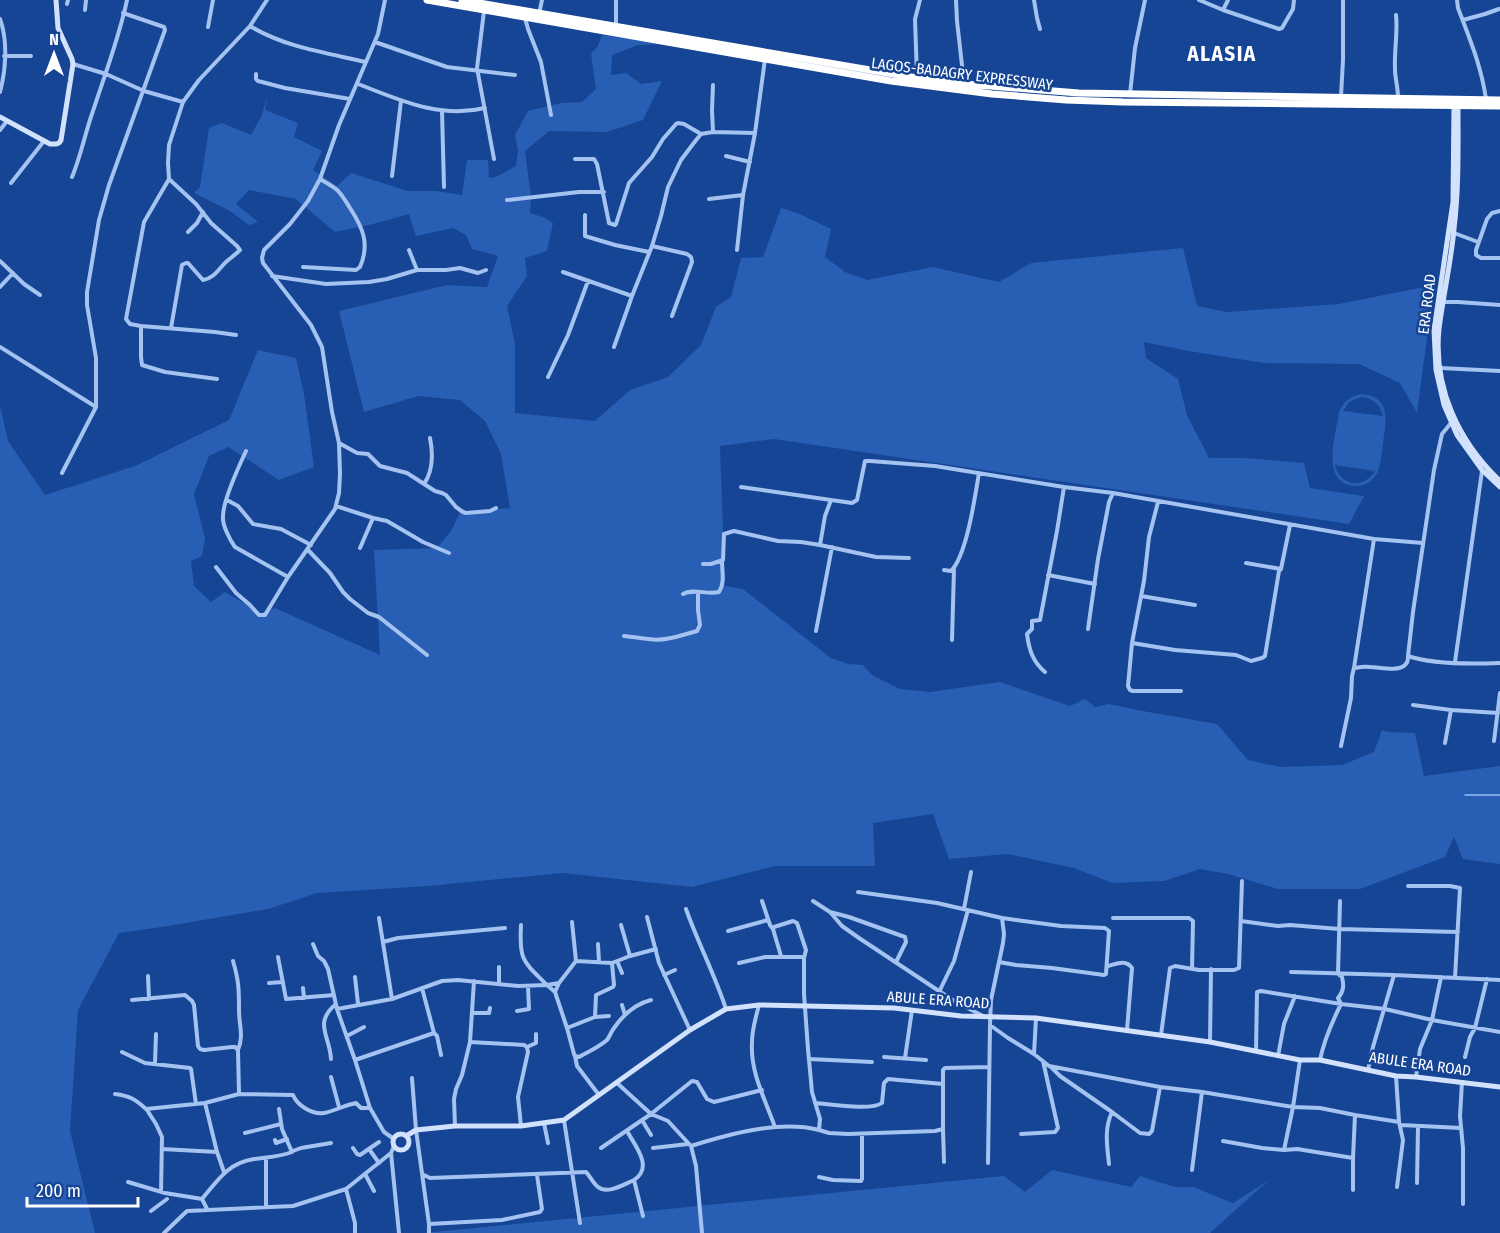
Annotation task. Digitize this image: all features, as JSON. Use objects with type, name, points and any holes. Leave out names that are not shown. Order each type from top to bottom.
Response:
[{"type":"highway","name":"LAGOS-BADAGRY EXPRESSWAY","points":[[427,0],[484,5],[964,84],[1130,95],[1500,100]]},
{"type":"highway","name":"LAGOS-BADAGRY EXPRESSWAY","points":[[462,0],[525,17],[903,82],[992,94],[1123,102],[1500,106]]},
{"type":"street","points":[[0,117],[50,144],[60,143],[62,140],[73,64],[58,28],[56,0]]},
{"type":"street","points":[[85,10],[86,0]]},
{"type":"street","points":[[72,177],[79,162],[127,0]]},
{"type":"street","points":[[208,27],[213,0]]},
{"type":"street","points":[[171,328],[182,265],[188,263],[203,280],[207,280],[240,250],[170,179],[169,146],[183,102],[199,80],[250,26],[267,0]]},
{"type":"street","points":[[216,567],[236,593],[259,615],[264,615],[336,506],[340,474],[339,442],[322,347],[311,325],[272,276],[262,255],[302,209],[320,179],[350,99],[378,34],[385,0]]},
{"type":"street","points":[[539,14],[542,0]]},
{"type":"street","points":[[616,0],[616,27]]},
{"type":"street","points":[[917,78],[915,19],[920,0]]},
{"type":"street","points":[[956,0],[964,84]]},
{"type":"street","points":[[1034,0],[1041,29]]},
{"type":"street","points":[[1130,95],[1135,48],[1145,0]]},
{"type":"street","points":[[1199,0],[1281,29],[1293,9],[1294,0]]},
{"type":"street","points":[[1223,10],[1228,0]]},
{"type":"street","points":[[1341,97],[1343,0]]},
{"type":"street","points":[[1457,0],[1477,57],[1486,100]]},
{"type":"street","points":[[484,5],[477,64],[494,159]]},
{"type":"street","points":[[1463,20],[1499,9]]},
{"type":"street","points":[[62,473],[96,407],[96,358],[87,292],[104,200],[165,28],[123,14]]},
{"type":"street","points":[[1396,15],[1394,71],[1398,85],[1398,99]]},
{"type":"street","points":[[525,17],[541,62],[551,115]]},
{"type":"street","points":[[0,19],[4,37],[3,76],[0,92]]},
{"type":"street","points":[[250,26],[278,41],[366,62]]},
{"type":"street","points":[[375,42],[447,67],[515,75]]},
{"type":"street","points":[[4,56],[31,56]]},
{"type":"street","points":[[737,250],[765,59]]},
{"type":"street","points":[[73,64],[106,74],[144,91],[183,102]]},
{"type":"street","points":[[256,74],[258,81],[350,99]]},
{"type":"street","points":[[358,84],[401,101],[442,111],[471,111],[485,108]]},
{"type":"street","points":[[713,85],[713,132]]},
{"type":"street","points":[[392,176],[401,101]]},
{"type":"street","points":[[1456,106],[1458,188],[1454,233],[1439,331],[1443,395],[1462,435],[1484,466],[1500,481]]},
{"type":"street","name":"ERA ROAD","points":[[1456,106],[1453,202],[1434,340],[1436,370],[1451,423],[1457,435],[1482,470],[1500,488]]},
{"type":"street","points":[[442,111],[444,187]]},
{"type":"street","points":[[0,130],[7,121]]},
{"type":"street","points":[[575,159],[594,159],[604,192],[609,223],[615,225],[628,183],[652,157],[676,124],[684,124],[702,134]]},
{"type":"street","points":[[614,346],[652,246],[668,187],[681,160],[702,134],[755,133]]},
{"type":"street","points":[[11,183],[44,141]]},
{"type":"street","points":[[726,156],[750,162]]},
{"type":"street","points":[[170,179],[144,222],[126,319],[130,324],[141,326],[236,335]]},
{"type":"street","points":[[303,267],[358,269],[364,253],[364,233],[357,218],[340,192],[320,179]]},
{"type":"street","points":[[507,200],[579,192],[604,192]]},
{"type":"street","points":[[709,199],[744,195]]},
{"type":"street","points":[[1500,211],[1492,213],[1487,219],[1478,242],[1476,255],[1481,258],[1500,258]]},
{"type":"street","points":[[188,232],[199,220],[202,212]]},
{"type":"street","points":[[585,214],[585,236],[648,252]]},
{"type":"street","points":[[1454,233],[1478,242]]},
{"type":"street","points":[[652,246],[687,254],[691,257],[692,262],[672,316]]},
{"type":"street","points":[[409,250],[417,270]]},
{"type":"street","points":[[0,261],[24,284],[40,295]]},
{"type":"street","points":[[272,276],[326,284],[387,279],[417,270],[460,268],[478,273],[486,270]]},
{"type":"street","points":[[563,272],[632,296]]},
{"type":"street","points":[[0,287],[13,273]]},
{"type":"street","points":[[548,377],[568,335],[588,281]]},
{"type":"street","points":[[1444,302],[1500,305]]},
{"type":"street","points":[[141,326],[142,365],[165,372],[217,379]]},
{"type":"street","points":[[0,347],[96,407]]},
{"type":"street","points":[[1441,368],[1500,371]]},
{"type":"street","points":[[1354,668],[1367,666],[1381,669],[1400,668],[1408,663],[1413,612],[1434,470],[1442,434],[1451,423]]},
{"type":"street","points":[[424,484],[431,462],[430,438]]},
{"type":"street","points":[[339,442],[357,453],[368,454],[380,466],[407,473],[435,491],[446,495],[463,512],[490,511],[496,508]]},
{"type":"street","points":[[246,451],[227,500],[223,516],[224,524],[233,545],[288,577]]},
{"type":"street","points":[[741,487],[852,503],[857,500],[865,462],[935,466],[1113,493],[1374,539],[1423,543]]},
{"type":"street","points":[[1455,662],[1482,470]]},
{"type":"street","points":[[952,640],[954,568],[965,543],[979,473]]},
{"type":"street","points":[[1045,672],[1031,655],[1027,634],[1032,629],[1032,621],[1040,621],[1064,487]]},
{"type":"street","points":[[1088,629],[1104,524],[1113,493]]},
{"type":"street","points":[[227,500],[238,507],[253,524],[281,529],[311,545]]},
{"type":"street","points":[[820,544],[825,516],[831,501]]},
{"type":"street","points":[[1158,502],[1149,537],[1132,643],[1128,686],[1130,690],[1181,691]]},
{"type":"street","points":[[336,506],[387,521],[423,542],[449,553]]},
{"type":"street","points":[[360,548],[373,518]]},
{"type":"street","points":[[1132,643],[1175,650],[1236,655],[1251,661],[1265,656],[1279,571],[1290,525]]},
{"type":"street","points":[[683,594],[698,592],[712,594],[721,590],[724,534],[734,531],[778,541],[820,544],[876,557],[909,558]]},
{"type":"street","points":[[1341,746],[1351,698],[1352,676],[1374,539]]},
{"type":"street","points":[[816,631],[832,547]]},
{"type":"street","points":[[308,550],[350,599],[427,655]]},
{"type":"street","points":[[703,564],[722,561]]},
{"type":"street","points":[[1246,563],[1281,569]]},
{"type":"street","points":[[944,570],[951,571],[954,568]]},
{"type":"street","points":[[1048,575],[1095,584]]},
{"type":"street","points":[[624,636],[662,639],[697,631],[700,625],[698,592]]},
{"type":"street","points":[[1141,596],[1195,605]]},
{"type":"street","points":[[1408,656],[1455,662],[1500,663]]},
{"type":"street","points":[[1494,741],[1500,693]]},
{"type":"street","points":[[1413,705],[1451,710],[1498,712]]},
{"type":"street","points":[[1445,743],[1451,710]]},
{"type":"street","points":[[939,990],[954,961],[966,909],[971,872]]},
{"type":"street","points":[[1161,1035],[1170,968],[1175,966],[1192,969],[1234,970],[1239,968],[1242,881]]},
{"type":"street","points":[[1408,886],[1450,885],[1460,888],[1455,978]]},
{"type":"street","points":[[858,892],[966,909],[1002,918],[1061,926],[1106,928],[1109,931],[1106,974],[999,962]]},
{"type":"street","points":[[762,901],[781,956]]},
{"type":"street","points":[[813,901],[830,912],[842,926],[957,1002],[983,1016]]},
{"type":"street","points":[[1338,974],[1340,901]]},
{"type":"street","points":[[686,909],[694,934],[714,974],[726,1009]]},
{"type":"street","points":[[830,912],[905,937],[906,942],[896,962]]},
{"type":"street","points":[[647,917],[659,963],[690,1030]]},
{"type":"street","points":[[379,918],[392,999]]},
{"type":"street","points":[[988,1162],[991,1000],[1004,934],[1002,918]]},
{"type":"street","points":[[1113,918],[1189,918],[1193,921],[1192,969]]},
{"type":"street","points":[[728,931],[768,920]]},
{"type":"street","points":[[1241,921],[1258,925],[1458,932]]},
{"type":"street","points":[[555,992],[576,961],[572,922]]},
{"type":"street","points":[[773,929],[795,922],[806,950],[804,994],[812,1092],[820,1119],[819,1130]]},
{"type":"street","points":[[521,925],[521,955],[529,967],[555,992],[577,1066],[600,1095]]},
{"type":"street","points":[[621,925],[630,956]]},
{"type":"street","points":[[383,942],[398,938],[505,928]]},
{"type":"street","points":[[313,944],[318,956],[328,969],[337,1006],[370,1108],[384,1132],[394,1139]]},
{"type":"street","points":[[598,944],[599,962]]},
{"type":"street","points":[[576,961],[614,962],[656,949]]},
{"type":"street","points":[[278,957],[287,1007]]},
{"type":"street","points":[[739,963],[765,957],[804,958]]},
{"type":"street","points":[[233,962],[239,982],[242,1036],[237,1050],[239,1094]]},
{"type":"street","points":[[614,962],[622,973]]},
{"type":"street","points":[[595,1017],[596,995],[614,985],[614,962]]},
{"type":"street","points":[[1108,966],[1121,962],[1127,963],[1132,968],[1127,1030]]},
{"type":"street","points":[[499,967],[499,984]]},
{"type":"street","points":[[1210,1042],[1211,969]]},
{"type":"street","points":[[664,975],[675,970]]},
{"type":"street","points":[[1291,972],[1500,980]]},
{"type":"street","points":[[1338,974],[1342,976],[1344,983],[1342,993],[1338,998],[1341,1004]]},
{"type":"street","points":[[1368,1070],[1394,975]]},
{"type":"street","points":[[148,976],[149,999]]},
{"type":"street","points":[[355,977],[358,1004]]},
{"type":"street","points":[[1416,1077],[1420,1049],[1432,1020],[1441,977]]},
{"type":"street","points":[[1465,1057],[1487,979]]},
{"type":"street","points":[[331,1059],[324,1032],[324,1022],[329,1010],[337,1006],[392,999],[442,981],[458,980],[528,986],[547,986],[559,983]]},
{"type":"street","points":[[455,1126],[454,1099],[470,1042],[474,981]]},
{"type":"street","points":[[269,982],[283,982]]},
{"type":"street","points":[[517,1011],[529,1009],[528,986]]},
{"type":"street","points":[[303,988],[304,998]]},
{"type":"street","points":[[422,988],[441,1055]]},
{"type":"street","points":[[1256,1052],[1257,992],[1261,991],[1384,1009],[1500,1032]]},
{"type":"street","points":[[132,1000],[185,995],[194,1005],[200,1049],[235,1047],[237,1050]]},
{"type":"street","points":[[286,999],[334,995]]},
{"type":"street","points":[[1278,1056],[1284,1024],[1295,996]]},
{"type":"street","points":[[575,1056],[579,1057],[604,1042],[616,1024],[626,1015],[638,1005],[651,1000]]},
{"type":"street","points":[[1320,1060],[1330,1026],[1341,1004]]},
{"type":"street","points":[[622,1005],[626,1015]]},
{"type":"street","points":[[759,1005],[752,1043],[755,1070],[775,1127]]},
{"type":"street","name":"ABULE ERA ROAD","points":[[164,1233],[187,1211],[293,1206],[346,1190],[391,1153],[394,1139],[399,1135],[406,1136],[416,1130],[455,1126],[521,1126],[564,1120],[690,1030],[726,1009],[759,1005],[912,1009],[961,1016],[1036,1018],[1210,1042],[1300,1060],[1320,1060],[1396,1076],[1500,1087]]},
{"type":"street","points":[[472,1012],[489,1013],[490,1008]]},
{"type":"street","points":[[905,1058],[912,1009]]},
{"type":"street","points":[[567,1028],[595,1017],[609,1016]]},
{"type":"street","points":[[1034,1054],[1036,1018]]},
{"type":"street","points":[[990,1024],[1140,1133],[1149,1134],[1152,1131],[1160,1087]]},
{"type":"street","points":[[347,1036],[364,1027]]},
{"type":"street","points":[[355,1060],[434,1033]]},
{"type":"street","points":[[155,1064],[156,1034]]},
{"type":"street","points":[[470,1042],[527,1047],[536,1043],[536,1034]]},
{"type":"street","points":[[521,1126],[518,1097],[528,1052],[527,1047]]},
{"type":"street","points":[[122,1052],[145,1063],[190,1068],[196,1104]]},
{"type":"street","points":[[884,1057],[926,1060]]},
{"type":"street","points":[[809,1059],[872,1062]]},
{"type":"street","points":[[1021,1134],[1055,1132],[1058,1128],[1042,1060]]},
{"type":"street","points":[[1284,1150],[1300,1060]]},
{"type":"street","points":[[1049,1066],[1160,1087],[1293,1107],[1320,1108],[1418,1127],[1461,1128]]},
{"type":"street","points":[[944,1162],[943,1070],[945,1068],[989,1067]]},
{"type":"street","points":[[1396,1076],[1402,1140],[1397,1187]]},
{"type":"street","points":[[331,1077],[339,1107]]},
{"type":"street","points":[[412,1078],[429,1233]]},
{"type":"street","points":[[815,1103],[862,1107],[880,1106],[884,1083],[888,1079],[943,1084]]},
{"type":"street","points":[[601,1148],[651,1114],[692,1081],[697,1082],[707,1099],[714,1102],[762,1090]]},
{"type":"street","points":[[1462,1082],[1460,1116],[1463,1148],[1463,1204]]},
{"type":"street","points":[[617,1083],[651,1114],[668,1121],[690,1145],[696,1166],[702,1233]]},
{"type":"street","points":[[1192,1170],[1202,1092]]},
{"type":"street","points":[[115,1094],[129,1096],[146,1109],[162,1137],[163,1193],[168,1201],[151,1211]]},
{"type":"street","points":[[146,1109],[205,1103],[239,1094],[293,1095],[295,1101],[302,1107],[320,1113],[356,1103],[361,1108],[370,1108]]},
{"type":"street","points":[[205,1103],[224,1172]]},
{"type":"street","points":[[279,1109],[281,1124],[292,1151]]},
{"type":"street","points":[[1109,1164],[1106,1129],[1113,1112]]},
{"type":"street","points":[[1353,1190],[1355,1115]]},
{"type":"street","points":[[564,1120],[580,1223]]},
{"type":"street","points":[[642,1120],[651,1135]]},
{"type":"street","points":[[544,1123],[548,1143]]},
{"type":"street","points":[[245,1133],[281,1124]]},
{"type":"street","points":[[653,1148],[690,1145],[775,1127],[803,1127],[837,1134],[943,1129]]},
{"type":"street","points":[[1417,1183],[1418,1127]]},
{"type":"street","points":[[423,1175],[430,1178],[587,1172],[596,1186],[603,1190],[612,1190],[639,1176],[643,1164],[642,1157],[627,1131]]},
{"type":"street","points":[[819,1177],[861,1181],[862,1134]]},
{"type":"street","name":"ABULE ERA ROAD","points":[[394,1146],[398,1149],[405,1148],[408,1141],[406,1136]]},
{"type":"street","points":[[274,1140],[276,1143],[287,1139]]},
{"type":"street","points":[[1223,1141],[1353,1158]]},
{"type":"street","points":[[353,1148],[360,1155],[379,1142]]},
{"type":"street","points":[[202,1199],[224,1172],[239,1163],[277,1157],[301,1148],[331,1143]]},
{"type":"street","points":[[162,1149],[217,1152]]},
{"type":"street","points":[[369,1149],[379,1163]]},
{"type":"street","points":[[391,1153],[399,1233]]},
{"type":"street","points":[[266,1158],[266,1207]]},
{"type":"street","points":[[365,1174],[374,1191]]},
{"type":"street","points":[[429,1224],[502,1220],[540,1212],[542,1206],[537,1175]]},
{"type":"street","points":[[424,1185],[430,1178]]},
{"type":"street","points":[[634,1180],[642,1216]]},
{"type":"street","points":[[128,1182],[163,1193],[202,1199]]},
{"type":"street","points":[[346,1190],[355,1223],[355,1233]]},
{"type":"street","points":[[202,1199],[207,1209]]},
{"type":"shaded area","points":[[602,35],[669,44],[638,45],[612,55],[611,75],[626,73],[641,84],[662,81],[643,120],[607,132],[549,131],[525,151],[531,197],[530,213],[553,223],[547,251],[525,258],[527,276],[507,306],[515,344],[515,413],[595,421],[630,390],[668,377],[701,345],[716,307],[731,297],[741,258],[763,257],[781,208],[800,214],[831,229],[825,257],[845,272],[867,280],[933,267],[999,282],[1031,263],[1183,248],[1197,306],[1227,312],[1339,304],[1434,285],[1417,413],[1400,383],[1359,364],[1264,363],[1144,342],[1146,358],[1178,379],[1187,415],[1209,458],[1245,458],[1304,463],[1310,488],[1364,496],[1349,524],[774,439],[720,446],[725,586],[743,589],[831,658],[849,664],[863,665],[872,675],[900,689],[930,692],[1000,682],[1070,706],[1085,699],[1095,707],[1109,704],[1217,724],[1248,760],[1280,767],[1342,765],[1374,752],[1382,730],[1415,733],[1424,776],[1500,766],[1500,864],[1463,859],[1454,837],[1445,857],[1360,889],[1278,889],[1228,874],[1200,869],[1164,881],[1112,883],[1074,868],[1008,854],[949,859],[933,814],[873,823],[875,866],[775,866],[692,887],[563,873],[428,886],[317,893],[268,909],[119,933],[78,1010],[70,1131],[95,1233],[0,1233],[0,406],[8,441],[45,495],[135,466],[229,420],[258,350],[296,358],[304,394],[314,467],[279,480],[228,447],[209,456],[194,494],[205,538],[202,556],[191,561],[194,586],[211,602],[225,592],[261,613],[275,608],[380,655],[374,550],[437,548],[451,531],[460,512],[510,508],[501,454],[485,421],[460,400],[418,396],[364,412],[339,311],[447,285],[487,287],[498,256],[472,249],[466,235],[453,228],[416,236],[409,214],[335,232],[296,199],[249,190],[236,204],[258,222],[249,225],[230,211],[194,193],[200,187],[209,128],[222,123],[251,135],[261,117],[268,96],[265,110],[298,123],[294,137],[322,151],[313,170],[337,186],[351,173],[408,191],[436,191],[462,195],[467,160],[488,160],[489,178],[496,177],[516,166],[518,151],[515,135],[528,111],[562,103],[582,102],[596,89],[591,54],[598,46]]},
{"type":"shaded area","points":[[1358,395],[1372,396],[1378,400],[1383,405],[1386,419],[1378,472],[1369,482],[1356,486],[1345,483],[1337,477],[1332,457],[1339,412],[1348,400]],"holes":[[[1361,397],[1375,402],[1383,416],[1343,411],[1349,402]],[[1335,465],[1375,471],[1364,481],[1352,483],[1342,477]]]},
{"type":"shaded area","points":[[1052,1170],[1131,1187],[1140,1176],[1175,1187],[1193,1187],[1233,1203],[1269,1180],[1210,1233],[423,1233],[1004,1176],[1025,1192]]},
{"type":"waterway","points":[[1465,795],[1500,795]]},
{"type":"district","name":"ALASIA","points":[[1222,54]]}]
